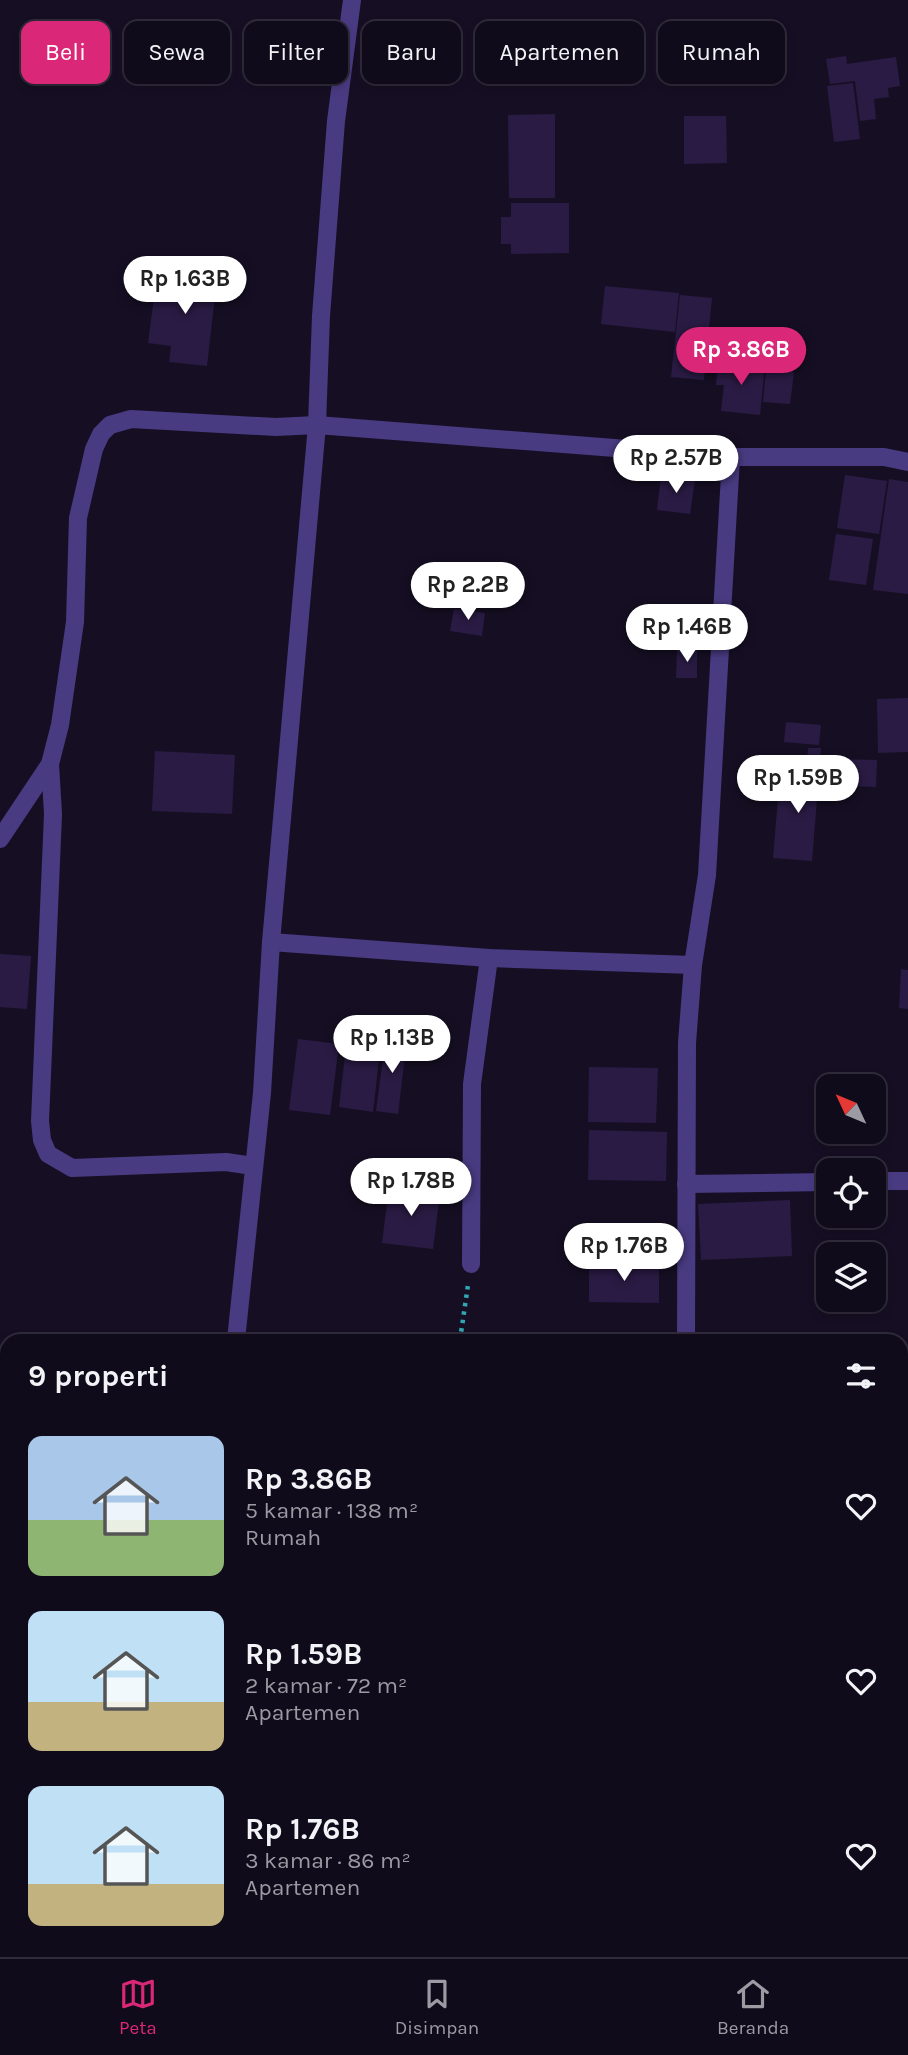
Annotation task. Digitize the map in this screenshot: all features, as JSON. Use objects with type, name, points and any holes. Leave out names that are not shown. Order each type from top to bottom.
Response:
[{"type":"street","points":[[237,1334],[262,1093],[271,942],[317,425],[321,316],[336,121],[352,0]]},
{"type":"street","points":[[253,1166],[226,1162],[72,1168],[59,1163],[48,1154],[42,1140],[40,1121],[53,814],[50,764],[60,725],[75,622],[78,518],[101,434],[110,425],[131,419],[276,427],[317,425],[731,457],[884,457],[908,462]]},
{"type":"street","points":[[686,1334],[687,1043],[693,965],[706,875],[731,457]]},
{"type":"street","points":[[0,839],[50,764]]},
{"type":"street","points":[[271,942],[489,958],[693,965]]},
{"type":"street","points":[[471,1264],[472,1084],[489,958]]},
{"type":"street","points":[[886,1181],[908,1181]]},
{"type":"street","points":[[686,1184],[816,1182]]},
{"type":"path","points":[[461,1334],[471,1264]]},
{"type":"building","points":[[846,56],[847,64],[896,57],[900,86],[888,88],[889,97],[874,99],[876,119],[860,121],[855,81],[830,84],[826,59]]},
{"type":"building","points":[[853,83],[860,139],[834,142],[827,86]]},
{"type":"building","points":[[555,114],[555,198],[509,198],[508,115]]},
{"type":"building","points":[[684,116],[726,116],[727,163],[684,164]]},
{"type":"building","points":[[511,203],[569,203],[569,253],[511,254],[511,244],[501,244],[501,217],[511,217]]},
{"type":"building","points":[[185,265],[218,269],[207,366],[169,362],[171,346],[148,343],[156,282],[183,284]]},
{"type":"building","points":[[605,286],[679,293],[675,332],[601,324]]},
{"type":"building","points":[[680,295],[712,298],[704,380],[671,377]]},
{"type":"building","points":[[718,360],[765,365],[760,415],[721,411],[724,385],[716,385]]},
{"type":"building","points":[[766,370],[794,372],[790,404],[763,402]]},
{"type":"building","points":[[661,475],[695,480],[690,514],[657,510]]},
{"type":"building","points":[[845,475],[887,481],[879,534],[837,528]]},
{"type":"building","points":[[889,479],[908,482],[908,594],[873,590]]},
{"type":"building","points":[[836,534],[873,539],[866,585],[829,580]]},
{"type":"building","points":[[454,609],[485,613],[482,636],[450,631]]},
{"type":"building","points":[[677,650],[697,650],[697,678],[676,678]]},
{"type":"building","points":[[908,698],[908,752],[878,753],[877,699]]},
{"type":"building","points":[[786,722],[821,725],[819,745],[784,742]]},
{"type":"building","points":[[808,748],[821,748],[812,861],[773,858],[779,786],[805,788]]},
{"type":"building","points":[[155,751],[235,755],[232,814],[152,811]]},
{"type":"building","points":[[834,759],[877,760],[876,787],[848,786],[848,779],[833,779]]},
{"type":"building","points":[[0,954],[31,956],[27,1009],[0,1007]]},
{"type":"building","points":[[901,969],[908,970],[908,1009],[899,1008]]},
{"type":"building","points":[[386,1036],[407,1039],[398,1114],[376,1111]]},
{"type":"building","points":[[347,1038],[381,1042],[373,1112],[339,1107]]},
{"type":"building","points":[[298,1039],[339,1044],[330,1115],[289,1110]]},
{"type":"building","points":[[589,1067],[658,1068],[656,1123],[588,1122]]},
{"type":"building","points":[[589,1130],[667,1132],[666,1181],[588,1180]]},
{"type":"building","points":[[389,1187],[440,1193],[433,1249],[382,1243]]},
{"type":"building","points":[[790,1200],[792,1256],[701,1260],[698,1204]]},
{"type":"building","points":[[589,1263],[659,1263],[659,1303],[589,1302]]}]
